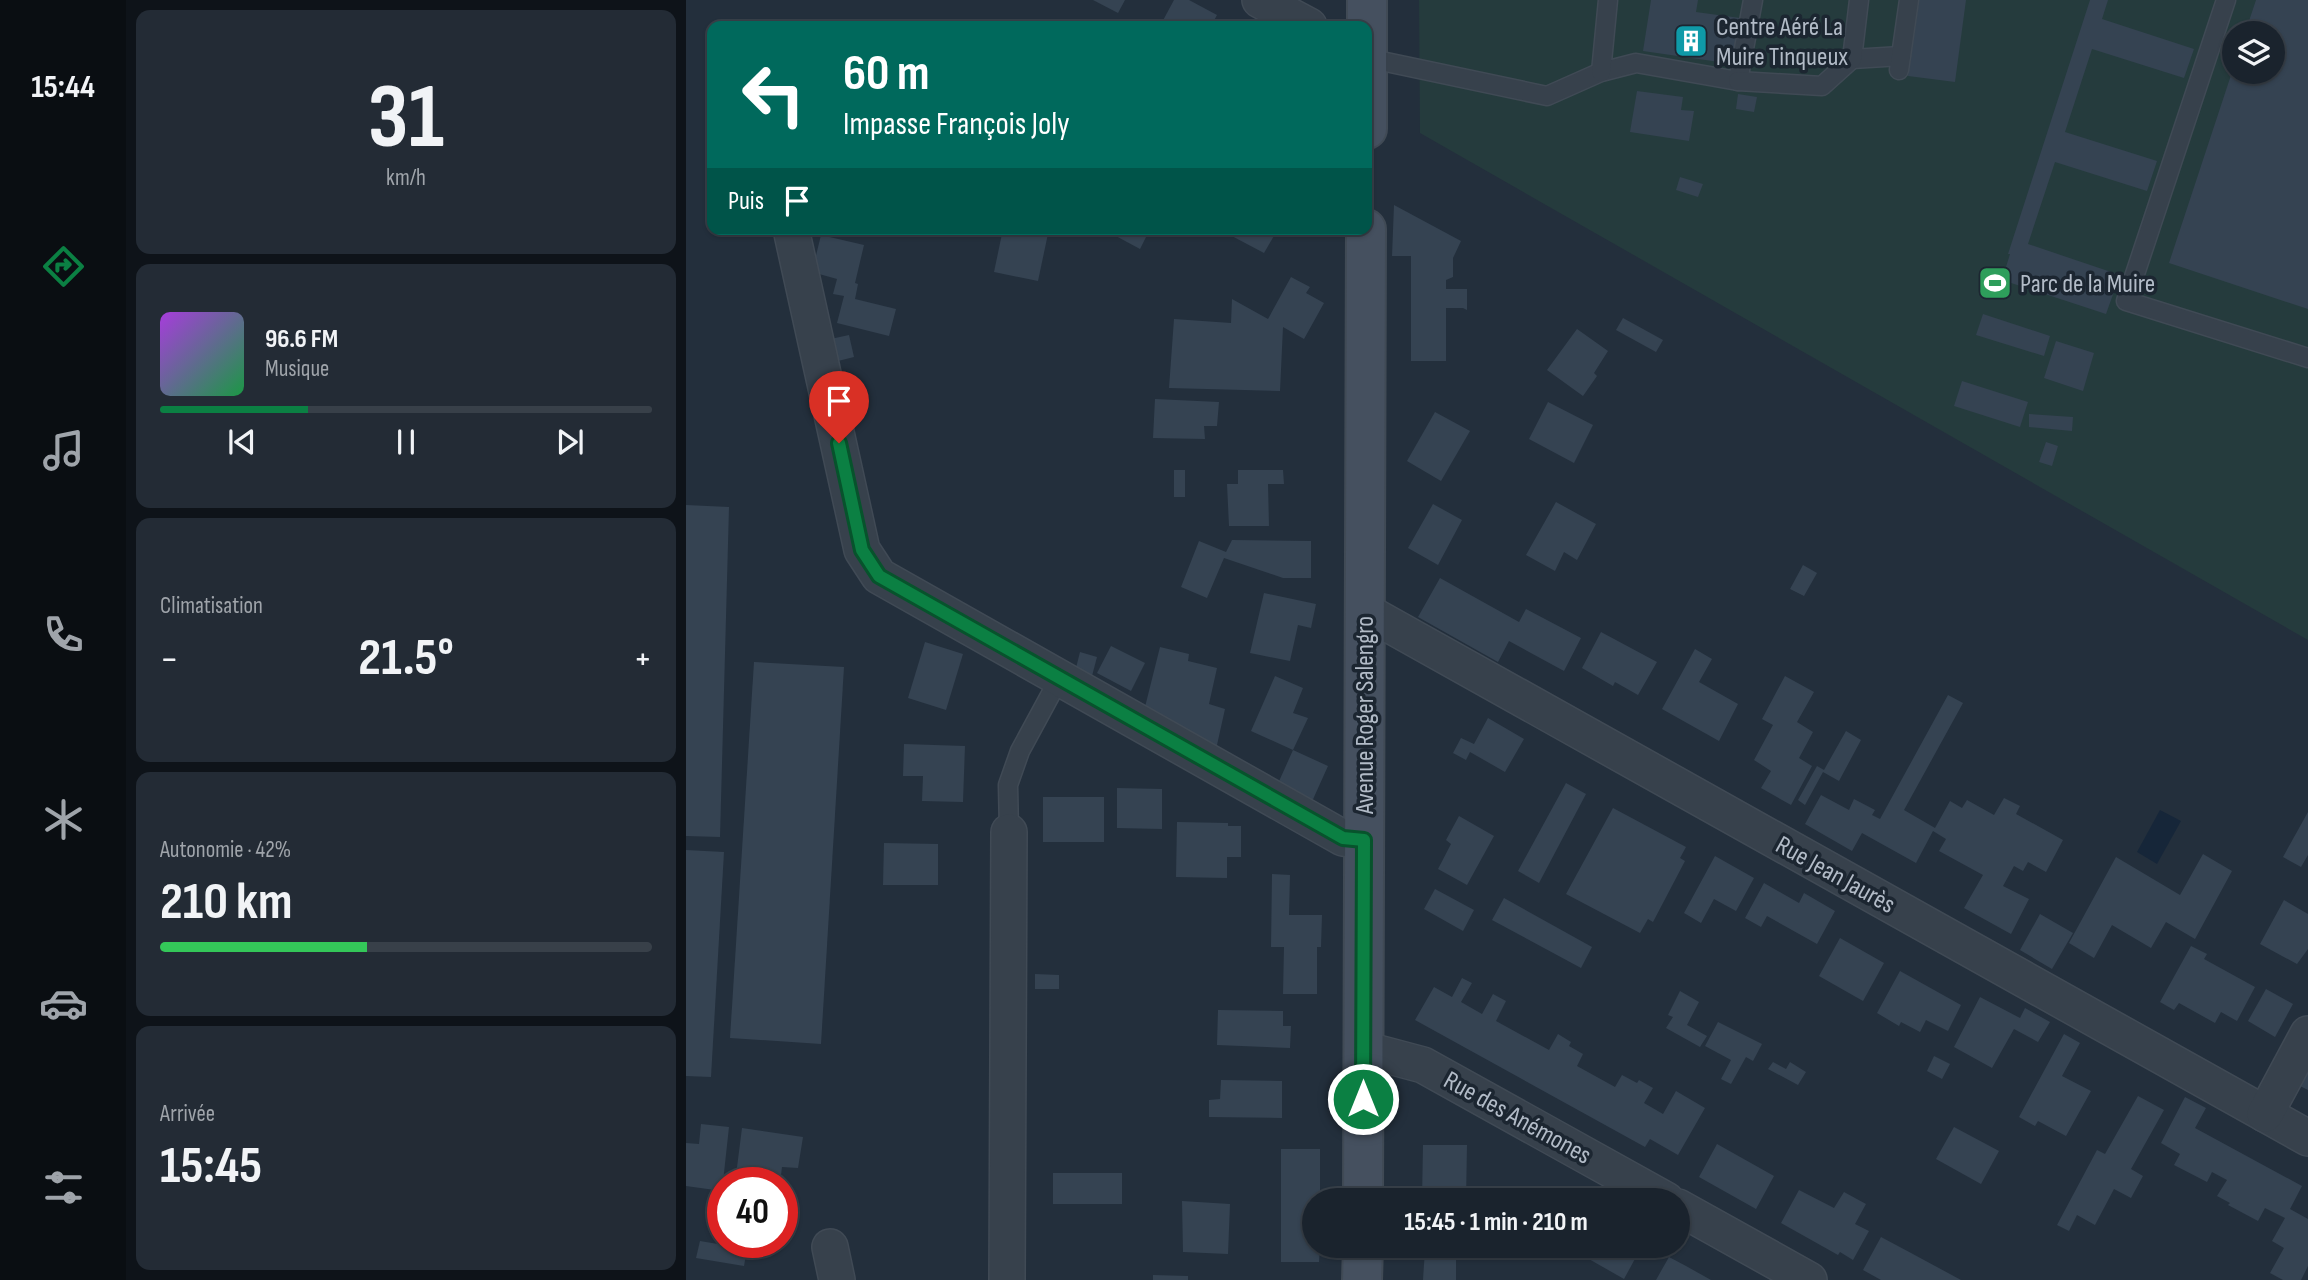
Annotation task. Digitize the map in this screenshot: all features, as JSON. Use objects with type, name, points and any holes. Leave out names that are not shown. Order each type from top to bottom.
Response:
[{"type":"street","points":[[1259,0],[1299,21]]},
{"type":"street","points":[[1367,0],[1367,21]]},
{"type":"street","points":[[792,235],[862,550],[879,576],[1343,838],[1364,840]]},
{"type":"street","name":"Avenue Roger Salengro","points":[[1363,1188],[1366,235]]},
{"type":"street","name":"Rue Jean Jaurès","points":[[1365,611],[2308,1138]]},
{"type":"street","points":[[1007,1280],[1009,832]]},
{"type":"street","points":[[2264,1114],[2308,1034]]},
{"type":"street","name":"Rue des Anémones","points":[[1363,1049],[1423,1065],[1645,1188]]},
{"type":"street","points":[[1690,1214],[1809,1280]]},
{"type":"street","points":[[1362,1280],[1363,1258]]},
{"type":"lane","points":[[1601,72],[1608,0]]},
{"type":"lane","points":[[1738,81],[1753,0]]},
{"type":"lane","points":[[1372,58],[1547,96],[1601,72],[1636,63],[1738,81],[1822,86],[1852,60],[1859,0]]},
{"type":"lane","points":[[1852,60],[1900,63],[1909,0]]},
{"type":"lane","points":[[2226,0],[2126,301],[2308,358]]},
{"type":"lane","points":[[1009,832],[1008,785],[1020,751],[1059,679]]},
{"type":"green space","name":"Parc de la Muire","points":[[1419,0],[2308,0],[2308,640],[1420,133]]},
{"type":"water","points":[[2160,810],[2181,821],[2157,864],[2137,852]]},
{"type":"building","points":[[1093,0],[1125,0],[1118,13]]},
{"type":"building","points":[[1174,0],[1189,0],[1217,15],[1214,21],[1163,21]]},
{"type":"building","name":"Centre Aéré La Muire Tinqueux","points":[[1651,0],[1698,0],[1696,12],[1740,18],[1733,64],[1643,51]]},
{"type":"building","points":[[1919,0],[1966,0],[1955,82],[1908,76]]},
{"type":"building","points":[[2090,0],[2108,0],[2102,19],[2194,49],[2184,78],[2092,49],[2065,132],[2157,161],[2147,191],[2055,162],[2028,244],[2120,275],[2106,314],[2002,280]]},
{"type":"building","points":[[2256,0],[2308,0],[2308,309],[2169,263],[2228,84],[2285,84],[2285,21],[2249,21]]},
{"type":"building","points":[[1637,91],[1683,97],[1681,110],[1694,111],[1689,141],[1630,132]]},
{"type":"building","points":[[1738,94],[1757,97],[1754,112],[1736,109]]},
{"type":"building","points":[[1680,177],[1703,184],[1698,197],[1676,190]]},
{"type":"building","points":[[1394,205],[1461,241],[1453,258],[1453,277],[1446,280],[1446,289],[1467,289],[1467,310],[1446,308],[1446,361],[1411,361],[1411,256],[1392,256]]},
{"type":"building","points":[[821,235],[864,245],[855,283],[858,284],[855,299],[896,309],[889,336],[837,323],[844,296],[833,294],[837,279],[812,272]]},
{"type":"building","points":[[1002,235],[1048,235],[1038,281],[994,272]]},
{"type":"building","points":[[1114,235],[1147,235],[1140,249]]},
{"type":"building","points":[[1230,235],[1274,235],[1264,253]]},
{"type":"building","points":[[1291,277],[1310,287],[1306,293],[1324,303],[1304,339],[1283,327],[1280,391],[1169,388],[1174,319],[1231,323],[1232,299],[1268,319]]},
{"type":"building","points":[[1983,314],[2050,336],[2044,356],[1976,335]]},
{"type":"building","points":[[1623,318],[1663,340],[1656,352],[1616,330]]},
{"type":"building","points":[[1577,329],[1608,351],[1594,373],[1597,376],[1583,396],[1547,370]]},
{"type":"building","points":[[849,335],[854,357],[830,363],[826,340]]},
{"type":"building","points":[[2056,341],[2094,353],[2083,391],[2044,378]]},
{"type":"building","points":[[1962,381],[2028,402],[2020,427],[1954,406]]},
{"type":"building","points":[[1155,399],[1219,402],[1217,426],[1204,426],[1205,439],[1153,438]]},
{"type":"building","points":[[1548,402],[1593,425],[1574,463],[1529,439]]},
{"type":"building","points":[[1435,412],[1470,431],[1441,481],[1407,461]]},
{"type":"building","points":[[2029,414],[2073,417],[2072,431],[2029,427]]},
{"type":"building","points":[[2046,442],[2058,446],[2052,466],[2039,462]]},
{"type":"building","points":[[1174,470],[1185,470],[1185,497],[1174,497]]},
{"type":"building","points":[[1238,470],[1283,470],[1284,484],[1268,484],[1269,526],[1229,526],[1227,484],[1238,484]]},
{"type":"building","points":[[1556,502],[1596,524],[1577,560],[1564,552],[1555,571],[1526,555]]},
{"type":"building","points":[[1433,504],[1462,520],[1438,565],[1408,548]]},
{"type":"building","points":[[686,505],[729,507],[720,837],[686,836]]},
{"type":"building","points":[[1232,540],[1311,541],[1311,578],[1283,578],[1224,558],[1207,598],[1181,587],[1199,541],[1226,552]]},
{"type":"building","points":[[1803,565],[1817,573],[1804,596],[1790,589]]},
{"type":"building","points":[[1440,578],[1519,622],[1526,609],[1581,638],[1564,671],[1509,641],[1498,662],[1418,617]]},
{"type":"building","points":[[1264,593],[1316,604],[1311,628],[1298,625],[1290,661],[1250,653]]},
{"type":"building","points":[[1601,632],[1657,662],[1638,695],[1615,682],[1613,686],[1582,668]]},
{"type":"building","points":[[925,642],[963,654],[946,710],[908,698]]},
{"type":"building","points":[[1111,646],[1145,663],[1131,691],[1097,673]]},
{"type":"building","points":[[1160,647],[1189,654],[1188,661],[1217,668],[1209,704],[1225,709],[1215,754],[1143,715]]},
{"type":"building","points":[[1695,649],[1712,659],[1699,682],[1738,704],[1719,741],[1662,709]]},
{"type":"building","points":[[1080,652],[1097,657],[1092,676],[1075,672]]},
{"type":"building","points":[[754,662],[844,667],[821,1044],[730,1038]]},
{"type":"building","points":[[1275,676],[1303,688],[1293,713],[1308,718],[1293,750],[1251,731]]},
{"type":"building","points":[[1785,676],[1814,692],[1797,722],[1813,732],[1799,758],[1812,766],[1791,805],[1761,788],[1771,771],[1754,760],[1773,725],[1762,719]]},
{"type":"building","points":[[1948,695],[1963,703],[1904,810],[1935,828],[1950,801],[1962,808],[1967,800],[1994,815],[2004,798],[2020,806],[2016,814],[2063,840],[2046,872],[2028,862],[2023,871],[2014,866],[2003,886],[2029,899],[2011,934],[1964,908],[1983,875],[1939,851],[1946,839],[1933,831],[1916,863],[1862,833],[1852,851],[1805,824],[1821,795],[1849,810],[1854,799],[1875,810],[1872,815],[1880,819]]},
{"type":"building","points":[[1488,718],[1524,739],[1505,772],[1470,752],[1466,760],[1453,753],[1461,738],[1474,744]]},
{"type":"building","points":[[1846,731],[1861,740],[1839,781],[1823,772],[1805,805],[1798,800],[1817,766],[1824,770]]},
{"type":"building","points":[[904,744],[965,746],[963,802],[922,801],[923,776],[903,776]]},
{"type":"building","points":[[1293,750],[1328,766],[1310,806],[1276,788]]},
{"type":"building","points":[[1566,783],[1586,794],[1539,883],[1518,871]]},
{"type":"building","points":[[1117,788],[1162,789],[1162,829],[1117,828]]},
{"type":"building","points":[[1043,797],[1104,797],[1104,842],[1043,842]]},
{"type":"building","points":[[1613,808],[1686,847],[1680,858],[1685,861],[1653,922],[1648,919],[1640,933],[1566,894]]},
{"type":"building","points":[[2308,812],[2308,855],[2301,867],[2283,857]]},
{"type":"building","points":[[1459,816],[1494,836],[1467,885],[1438,869],[1451,844],[1446,840]]},
{"type":"building","points":[[1177,822],[1228,823],[1228,826],[1241,826],[1241,857],[1227,857],[1227,878],[1176,877]]},
{"type":"building","points":[[884,843],[938,844],[938,885],[883,885]]},
{"type":"building","points":[[686,850],[724,852],[711,1077],[686,1076]]},
{"type":"building","points":[[2203,854],[2232,871],[2195,939],[2166,922],[2151,948],[2112,925],[2094,958],[2069,943],[2116,857],[2180,895]]},
{"type":"building","points":[[1715,856],[1754,878],[1736,911],[1714,899],[1701,923],[1684,913]]},
{"type":"building","points":[[1272,874],[1290,875],[1289,915],[1322,915],[1321,947],[1317,947],[1317,994],[1283,994],[1284,947],[1271,947]]},
{"type":"building","points":[[1764,883],[1799,903],[1804,893],[1835,911],[1817,944],[1767,916],[1761,927],[1745,918]]},
{"type":"building","points":[[1435,889],[1474,910],[1463,931],[1424,909]]},
{"type":"building","points":[[1504,898],[1592,947],[1581,968],[1492,920]]},
{"type":"building","points":[[2284,900],[2308,914],[2308,949],[2297,964],[2260,944]]},
{"type":"building","points":[[2040,914],[2073,933],[2052,969],[2020,950]]},
{"type":"building","points":[[1840,938],[1884,963],[1863,1001],[1819,976]]},
{"type":"building","points":[[2191,946],[2207,954],[2204,959],[2255,987],[2237,1021],[2221,1012],[2215,1023],[2179,1003],[2174,1010],[2160,1002]]},
{"type":"building","points":[[1900,971],[1961,1005],[1948,1031],[1926,1020],[1920,1032],[1901,1022],[1899,1026],[1877,1013]]},
{"type":"building","points":[[1035,974],[1059,975],[1059,989],[1035,989]]},
{"type":"building","points":[[1462,978],[1472,983],[1461,1002],[1482,1014],[1493,994],[1506,1001],[1496,1021],[1549,1050],[1558,1034],[1571,1042],[1569,1046],[1583,1054],[1577,1066],[1615,1087],[1622,1075],[1653,1088],[1644,1103],[1663,1114],[1676,1091],[1705,1108],[1678,1155],[1650,1139],[1645,1147],[1415,1020],[1434,987],[1452,997]]},
{"type":"building","points":[[2266,989],[2293,1004],[2275,1037],[2248,1021]]},
{"type":"building","points":[[1680,991],[1699,1002],[1687,1025],[1707,1036],[1700,1047],[1666,1028],[1673,1017],[1668,1015]]},
{"type":"building","points":[[1980,997],[2020,1018],[2025,1008],[2050,1022],[2038,1042],[2014,1029],[1992,1068],[1954,1047]]},
{"type":"building","points":[[1218,1010],[1283,1011],[1283,1026],[1291,1026],[1290,1048],[1217,1045]]},
{"type":"building","points":[[1718,1022],[1762,1044],[1753,1061],[1746,1057],[1731,1084],[1721,1079],[1731,1060],[1705,1046]]},
{"type":"building","points":[[2064,1034],[2080,1043],[2062,1076],[2091,1091],[2066,1136],[2038,1121],[2035,1126],[2019,1117]]},
{"type":"building","points":[[1934,1056],[1950,1064],[1942,1079],[1927,1071]]},
{"type":"building","points":[[1773,1062],[1786,1069],[1790,1062],[1806,1072],[1798,1085],[1768,1069]]},
{"type":"building","points":[[2308,1066],[2308,1090],[2298,1085]]},
{"type":"building","points":[[1221,1080],[1282,1081],[1282,1118],[1209,1117],[1209,1100],[1220,1099]]},
{"type":"building","points":[[2138,1096],[2164,1110],[2131,1169],[2143,1176],[2131,1198],[2114,1189],[2095,1225],[2077,1215],[2069,1231],[2057,1225],[2097,1150],[2105,1154]]},
{"type":"building","points":[[2185,1097],[2206,1108],[2195,1128],[2302,1186],[2290,1209],[2308,1219],[2308,1266],[2301,1280],[2283,1280],[2270,1273],[2284,1248],[2272,1241],[2285,1218],[2265,1208],[2258,1221],[2217,1196],[2227,1180],[2212,1172],[2207,1182],[2174,1165],[2180,1154],[2161,1143]]},
{"type":"building","points":[[701,1124],[729,1127],[725,1167],[707,1167],[707,1189],[686,1186],[686,1143],[699,1144]]},
{"type":"building","points":[[1954,1127],[1999,1151],[1981,1184],[1936,1159]]},
{"type":"building","points":[[742,1128],[803,1137],[798,1168],[737,1167]]},
{"type":"building","points":[[1717,1144],[1774,1176],[1756,1209],[1699,1177]]},
{"type":"building","points":[[1423,1145],[1467,1145],[1466,1188],[1422,1188]]},
{"type":"building","points":[[1281,1149],[1320,1149],[1320,1188],[1302,1188],[1302,1258],[1319,1258],[1319,1262],[1281,1262]]},
{"type":"building","points":[[1053,1173],[1122,1173],[1122,1204],[1053,1204]]},
{"type":"building","points":[[1799,1190],[1834,1208],[1844,1192],[1866,1204],[1855,1224],[1869,1231],[1853,1260],[1840,1252],[1838,1255],[1781,1223]]},
{"type":"building","points":[[1182,1201],[1230,1204],[1228,1254],[1183,1252]]},
{"type":"building","points":[[1881,1237],[1961,1280],[1881,1280],[1863,1270]]},
{"type":"building","points":[[700,1241],[707,1242],[707,1258],[745,1258],[744,1266],[696,1258]]},
{"type":"building","points":[[1424,1258],[1456,1258],[1456,1280],[1423,1280]]},
{"type":"building","points":[[1587,1258],[1635,1258],[1624,1279]]},
{"type":"building","points":[[1671,1258],[1711,1280],[1656,1280]]},
{"type":"building","points":[[1153,1275],[1188,1276],[1188,1280],[1153,1280]]},
{"type":"place","name":"Centre Aéré La Muire Tinqueux","points":[[1691,41]]},
{"type":"place","name":"Parc de la Muire","points":[[1995,283]]},
{"type":"route","points":[[839,443],[862,550],[879,576],[1343,838],[1364,840],[1363,1099]]}]
